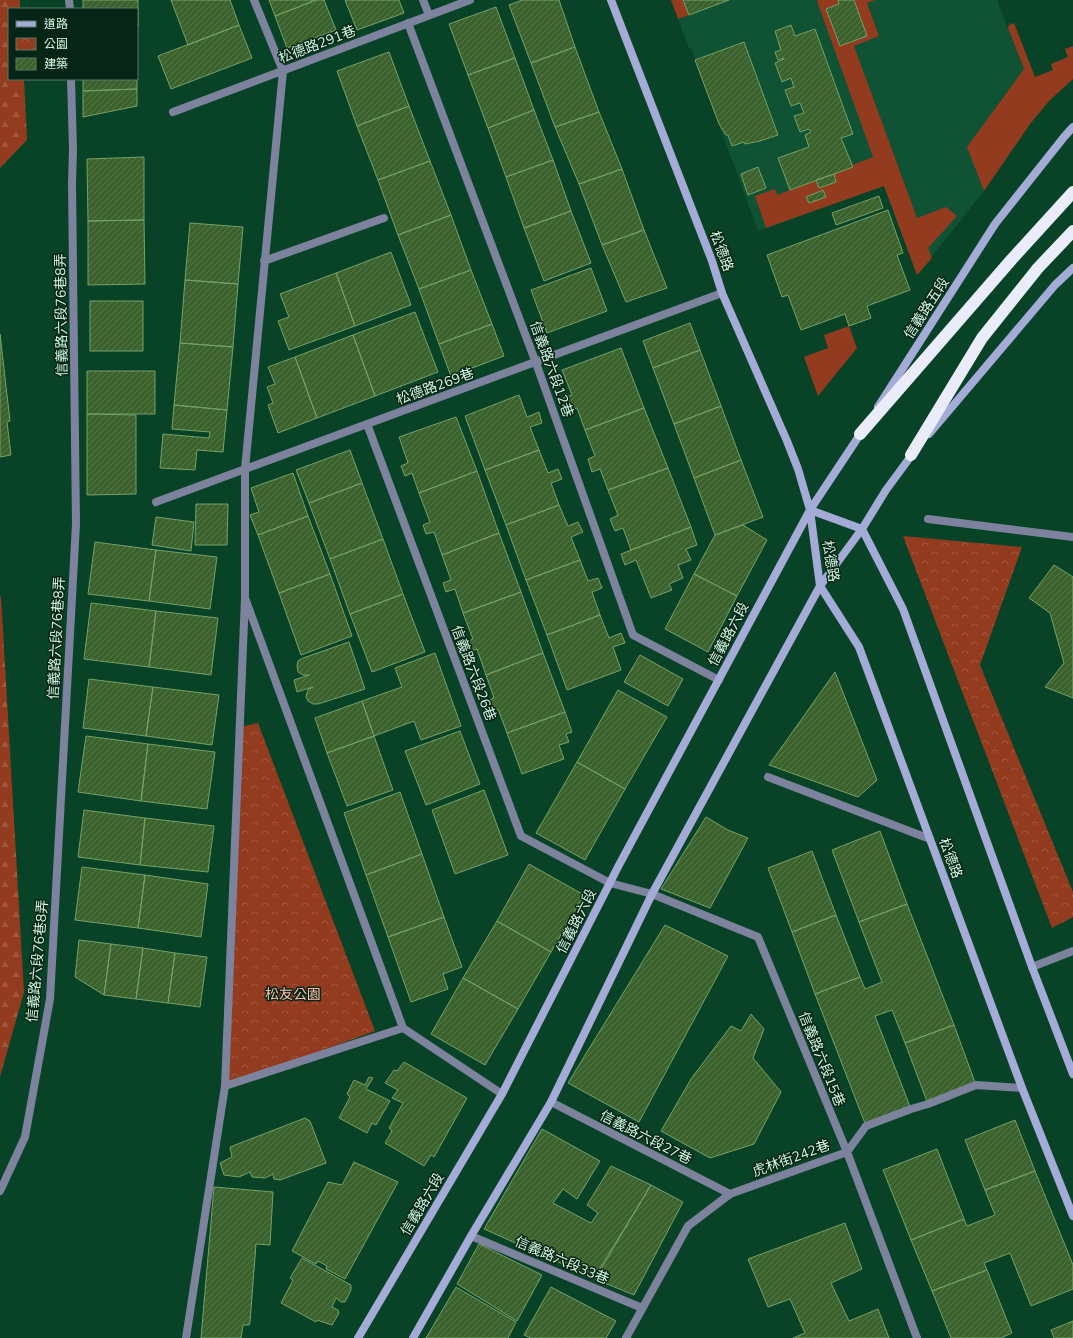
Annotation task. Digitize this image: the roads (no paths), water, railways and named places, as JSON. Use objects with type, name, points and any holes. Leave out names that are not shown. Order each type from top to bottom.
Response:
[{"type":"highway","points":[[860,434],[1012,259],[1073,192]]},
{"type":"highway","points":[[911,455],[982,338],[1038,268],[1073,231]]},
{"type":"street","points":[[186,1338],[225,1086],[245,598],[244,469],[283,71],[254,0]]},
{"type":"street","points":[[423,0],[429,15]]},
{"type":"street","name":"松德路291巷","points":[[173,112],[470,0]]},
{"type":"street","name":"松德路","points":[[611,0],[709,254],[722,293],[798,468],[810,510],[820,586],[859,647],[1022,1088],[1073,1216]]},
{"type":"street","name":"信義路六段12巷","points":[[408,23],[536,363],[633,635],[719,680]]},
{"type":"street","name":"信義路六段76巷8弄","points":[[0,1191],[25,1137],[50,999],[76,524],[71,80]]},
{"type":"street","name":"信義路五段","points":[[810,510],[995,224],[1073,127]]},
{"type":"street","points":[[264,261],[384,218]]},
{"type":"street","points":[[413,1338],[471,1236],[551,1102],[652,894],[820,586],[862,529],[886,490],[911,455],[1055,284],[1073,268]]},
{"type":"street","name":"松德路269巷","points":[[156,502],[536,363],[722,293]]},
{"type":"street","name":"信義路六段26巷","points":[[367,424],[521,836],[610,883]]},
{"type":"street","name":"松德路","points":[[810,510],[862,529]]},
{"type":"street","name":"信義路六段","points":[[358,1338],[502,1094],[610,883],[810,510]]},
{"type":"street","points":[[928,519],[1073,537]]},
{"type":"street","points":[[862,529],[903,609],[1032,967],[1073,1074]]},
{"type":"street","points":[[245,598],[403,1028],[502,1094]]},
{"type":"street","points":[[768,777],[930,839]]},
{"type":"street","name":"信義路六段15巷","points":[[610,883],[652,894],[758,936],[847,1152],[918,1338]]},
{"type":"street","points":[[1032,967],[1073,951]]},
{"type":"street","points":[[225,1086],[403,1028]]},
{"type":"street","name":"虎林街242巷","points":[[626,1338],[688,1226],[730,1194],[847,1152],[866,1126],[976,1085],[1022,1088]]},
{"type":"street","name":"信義路六段27巷","points":[[551,1102],[730,1194]]},
{"type":"street","name":"信義路六段33巷","points":[[471,1236],[642,1308]]},
{"type":"park label","name":"松友公園","points":[[293,994]]}]
